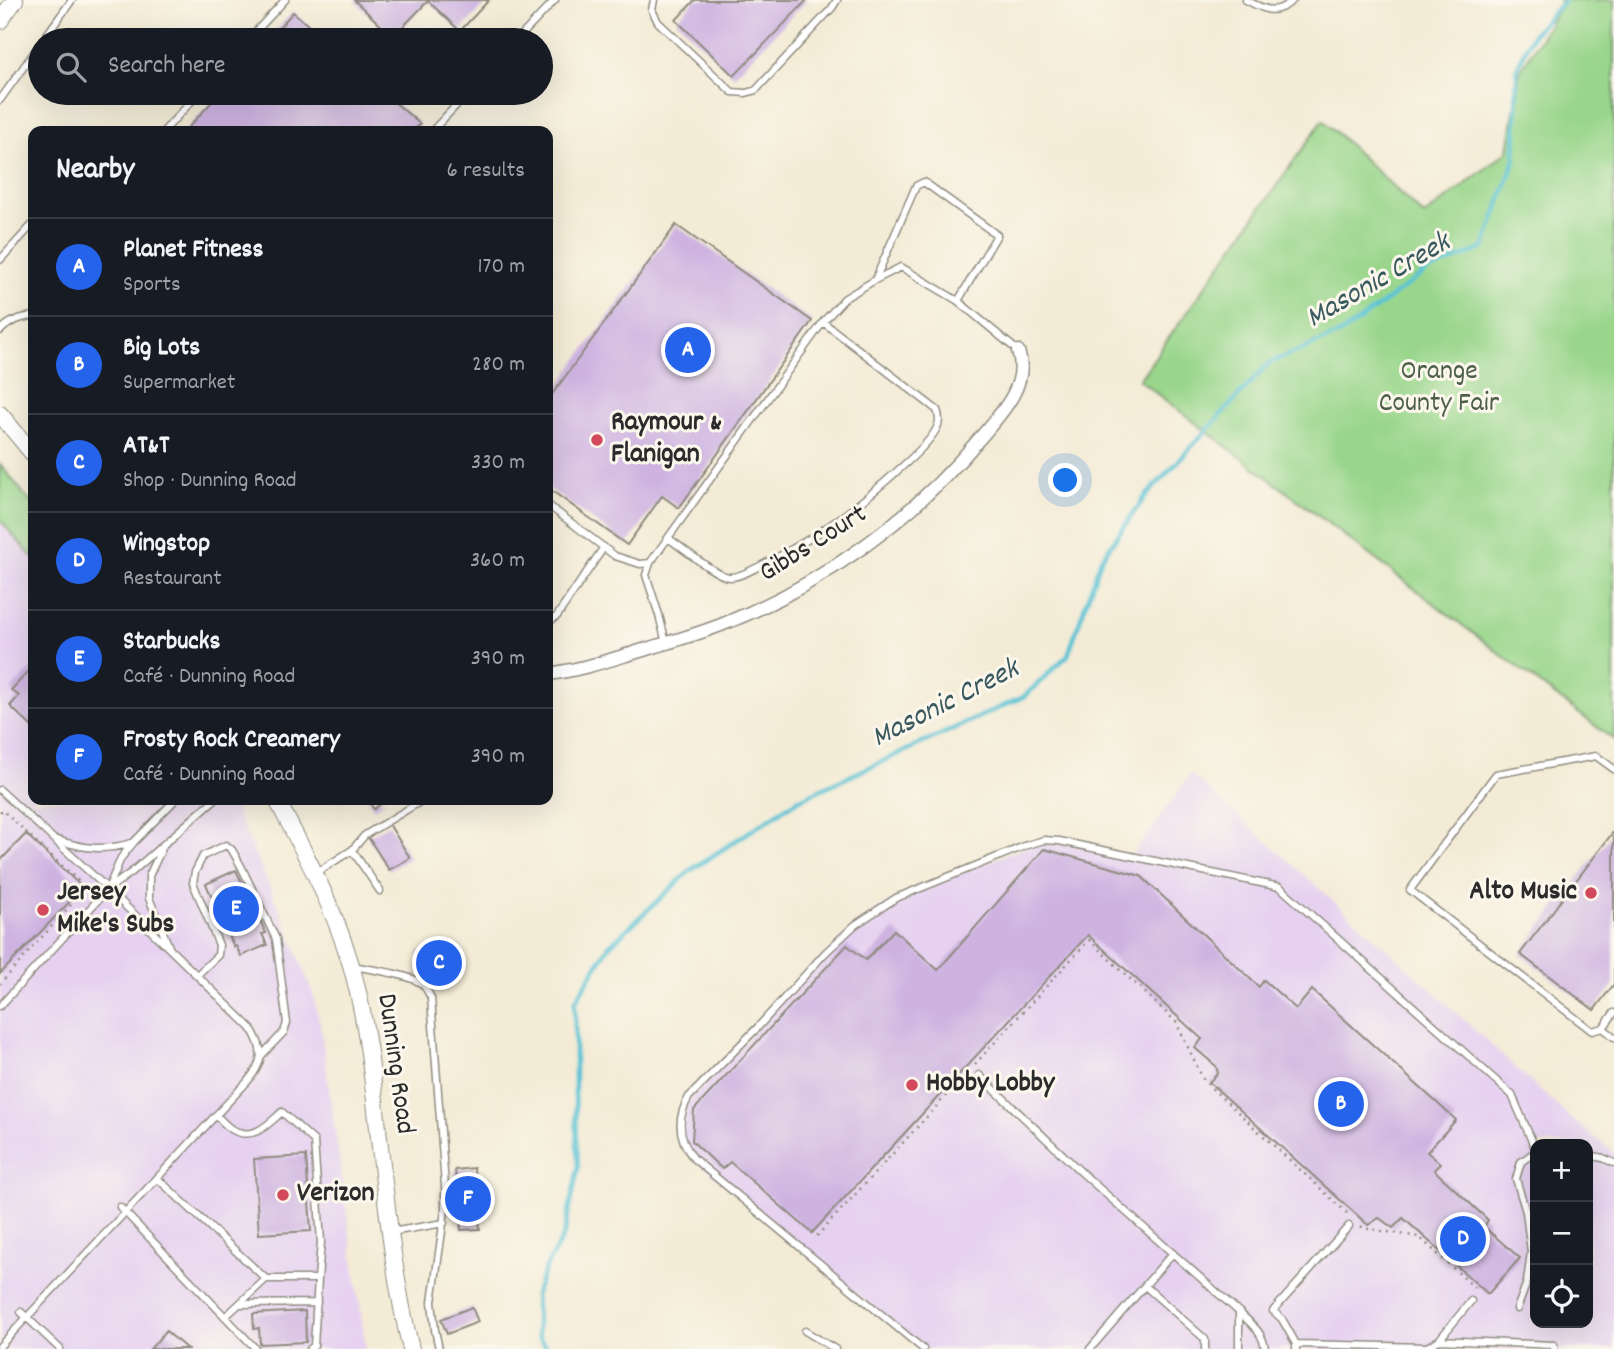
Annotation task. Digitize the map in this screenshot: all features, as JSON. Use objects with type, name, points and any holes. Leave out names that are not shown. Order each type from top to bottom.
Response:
[{"type":"street","points":[[0,21],[15,0]]},
{"type":"street","name":"Gibbs Court","points":[[553,673],[574,670],[721,625],[794,590],[872,541],[915,506],[968,453],[1009,403],[1022,370],[1018,351]]},
{"type":"street","points":[[2,412],[28,447]]},
{"type":"street","name":"Dunning Road","points":[[280,805],[337,923],[359,998],[372,1075],[389,1232],[411,1349]]},
{"type":"lane","points":[[52,28],[72,0]]},
{"type":"lane","points":[[259,28],[285,0]]},
{"type":"lane","points":[[528,28],[555,0]]},
{"type":"lane","points":[[654,0],[652,10],[657,22],[732,92],[746,93],[756,90],[837,0]]},
{"type":"lane","points":[[1246,0],[1266,10],[1279,9],[1293,0]]},
{"type":"lane","points":[[0,100],[28,61]]},
{"type":"lane","points":[[169,126],[188,105]]},
{"type":"lane","points":[[437,126],[457,105]]},
{"type":"lane","points":[[875,280],[916,186],[924,182],[998,235],[958,301]]},
{"type":"lane","points":[[0,260],[28,229]]},
{"type":"lane","points":[[666,643],[646,575],[650,563],[823,323],[845,298],[901,268],[958,301],[1018,351]]},
{"type":"lane","points":[[0,331],[8,323],[28,317]]},
{"type":"lane","points":[[668,538],[718,574],[728,578],[740,576],[791,551],[835,523],[906,463],[938,427],[940,418],[937,410],[823,323]]},
{"type":"lane","points":[[553,509],[615,556],[640,564],[650,563]]},
{"type":"lane","points":[[553,619],[604,547]]},
{"type":"lane","points":[[1614,769],[1596,756],[1496,774],[1410,890],[1592,1031],[1602,1028],[1614,1013]]},
{"type":"lane","points":[[0,790],[108,889],[251,1028],[258,1040],[261,1056],[256,1072],[157,1178],[122,1210],[24,1315],[0,1346]]},
{"type":"lane","points":[[108,889],[121,858],[170,805]]},
{"type":"lane","points":[[0,1006],[108,889],[132,872],[208,805]]},
{"type":"lane","points":[[315,874],[352,850],[365,835],[415,805]]},
{"type":"lane","points":[[54,839],[97,849],[134,842]]},
{"type":"lane","points":[[923,1349],[694,1159],[681,1138],[680,1117],[689,1097],[758,1027],[825,953],[855,925],[896,898],[1027,845],[1044,840],[1059,841],[1280,887],[1512,1095],[1530,1139]]},
{"type":"lane","points":[[166,841],[149,876],[149,898],[171,951]]},
{"type":"lane","points":[[197,975],[218,955],[219,945],[193,883],[195,872],[203,856],[226,845],[232,850],[276,939],[287,1023],[284,1032],[261,1056]]},
{"type":"lane","points":[[352,850],[380,891]]},
{"type":"lane","points":[[351,966],[384,971],[410,979],[424,985],[431,998],[445,1186],[444,1223],[432,1302],[439,1349]]},
{"type":"lane","points":[[1602,1028],[1614,1037]]},
{"type":"lane","points":[[979,1075],[1016,1112],[1260,1332],[1265,1349]]},
{"type":"lane","points":[[216,1115],[233,1130],[246,1133],[260,1132],[282,1112],[314,1141],[321,1242],[314,1346],[310,1349]]},
{"type":"lane","points":[[1517,1309],[1527,1282],[1531,1252],[1526,1212],[1516,1179],[1521,1162],[1530,1154]]},
{"type":"lane","points":[[1593,1156],[1614,1163]]},
{"type":"lane","points":[[157,1178],[266,1279],[318,1279]]},
{"type":"lane","points":[[122,1210],[256,1349]]},
{"type":"lane","points":[[389,1232],[444,1223]]},
{"type":"lane","points":[[1349,1226],[1273,1311],[1282,1318],[1296,1346],[1427,1348],[1439,1340],[1471,1300]]},
{"type":"lane","points":[[1090,1349],[1173,1254]]},
{"type":"lane","points":[[225,1317],[266,1279]]},
{"type":"lane","points":[[1145,1286],[1205,1339],[1205,1349]]},
{"type":"lane","points":[[240,1304],[317,1303]]},
{"type":"lane","points":[[1239,1312],[1239,1349]]},
{"type":"lane","points":[[24,1315],[60,1349]]},
{"type":"lane","points":[[805,1331],[835,1349]]},
{"type":"lane","points":[[1439,1340],[1554,1345],[1553,1349]]},
{"type":"path","points":[[0,812],[2,810],[86,888],[0,984]]},
{"type":"path","points":[[817,1236],[1089,940],[1176,1022],[1203,1081],[1363,1228],[1419,1237],[1483,1296]]},
{"type":"shaded area","points":[[0,491],[28,529],[28,805],[233,805],[312,991],[320,1024],[366,1349],[0,1349]]},
{"type":"shaded area","points":[[1191,774],[1394,955],[1569,1117],[1614,1153],[1614,1349],[923,1349],[694,1159],[681,1138],[684,1106],[855,925],[896,898],[1044,840],[1132,856]]},
{"type":"green space","name":"Orange County Fair","points":[[1559,0],[1614,0],[1614,740],[1139,380],[1323,120],[1424,216],[1508,151],[1520,71],[1561,5]]},
{"type":"green space","points":[[0,464],[28,499],[28,552],[0,520]]},
{"type":"building","points":[[354,0],[489,0],[463,28],[457,28],[428,1],[402,28],[384,28]]},
{"type":"building","points":[[695,0],[807,0],[734,76],[676,20]]},
{"type":"building","points":[[293,12],[311,28],[279,28]]},
{"type":"building","points":[[209,105],[398,105],[420,124],[418,126],[190,126]]},
{"type":"building","points":[[676,225],[812,321],[679,508],[662,496],[627,545],[553,492],[553,393]]},
{"type":"building","points":[[28,672],[28,723],[10,706],[19,696],[11,690]]},
{"type":"building","points":[[389,824],[410,858],[389,870],[368,837]]},
{"type":"building","name":"Alto Music","points":[[1614,831],[1614,984],[1594,1010],[1520,954]]},
{"type":"building","points":[[26,834],[83,888],[0,974],[0,861]]},
{"type":"building","points":[[1044,849],[1141,876],[1259,987],[1264,980],[1296,1009],[1312,990],[1456,1120],[1427,1152],[1440,1163],[1434,1170],[1488,1220],[1484,1227],[1520,1258],[1488,1294],[1403,1218],[1393,1228],[1379,1218],[1368,1225],[1209,1082],[1218,1073],[1216,1066],[1195,1048],[1202,1039],[1088,935],[812,1233],[730,1162],[722,1169],[692,1141],[694,1110],[847,945],[866,960],[894,930],[938,970]]},
{"type":"building","points":[[236,870],[266,933],[262,934],[267,945],[241,956],[236,946],[234,947],[206,884]]},
{"type":"building","points":[[452,944],[460,972],[426,982],[418,953]]},
{"type":"building","name":"Verizon","points":[[306,1156],[311,1231],[259,1234],[254,1159]]},
{"type":"building","points":[[474,1168],[480,1229],[461,1230],[455,1170]]},
{"type":"building","points":[[472,1307],[478,1322],[447,1334],[441,1319]]},
{"type":"building","points":[[305,1311],[306,1342],[260,1344],[259,1328],[254,1329],[253,1314]]},
{"type":"building","points":[[166,1331],[187,1349],[150,1349]]},
{"type":"waterway","name":"Masonic Creek","points":[[547,1349],[538,1336],[535,1294],[564,1235],[578,1168],[575,1002],[609,946],[691,870],[798,800],[1025,696],[1068,655],[1101,559],[1145,497],[1269,363],[1342,333],[1427,271],[1484,248],[1515,159],[1517,69],[1532,35],[1565,0]]},
{"type":"place","name":"Planet Fitness","points":[[688,350]]},
{"type":"place","name":"Raymour & Flanigan","points":[[597,440]]},
{"type":"place","name":"Alto Music","points":[[1591,893]]},
{"type":"place","name":"Starbucks","points":[[236,909]]},
{"type":"place","name":"Jersey Mike's Subs","points":[[43,910]]},
{"type":"place","name":"AT&T","points":[[439,963]]},
{"type":"place","name":"Hobby Lobby","points":[[912,1085]]},
{"type":"place","name":"Big Lots","points":[[1341,1104]]},
{"type":"place","name":"Verizon","points":[[283,1195]]},
{"type":"place","name":"Frosty Rock Creamery","points":[[468,1199]]},
{"type":"place","name":"Wingstop","points":[[1463,1239]]}]
